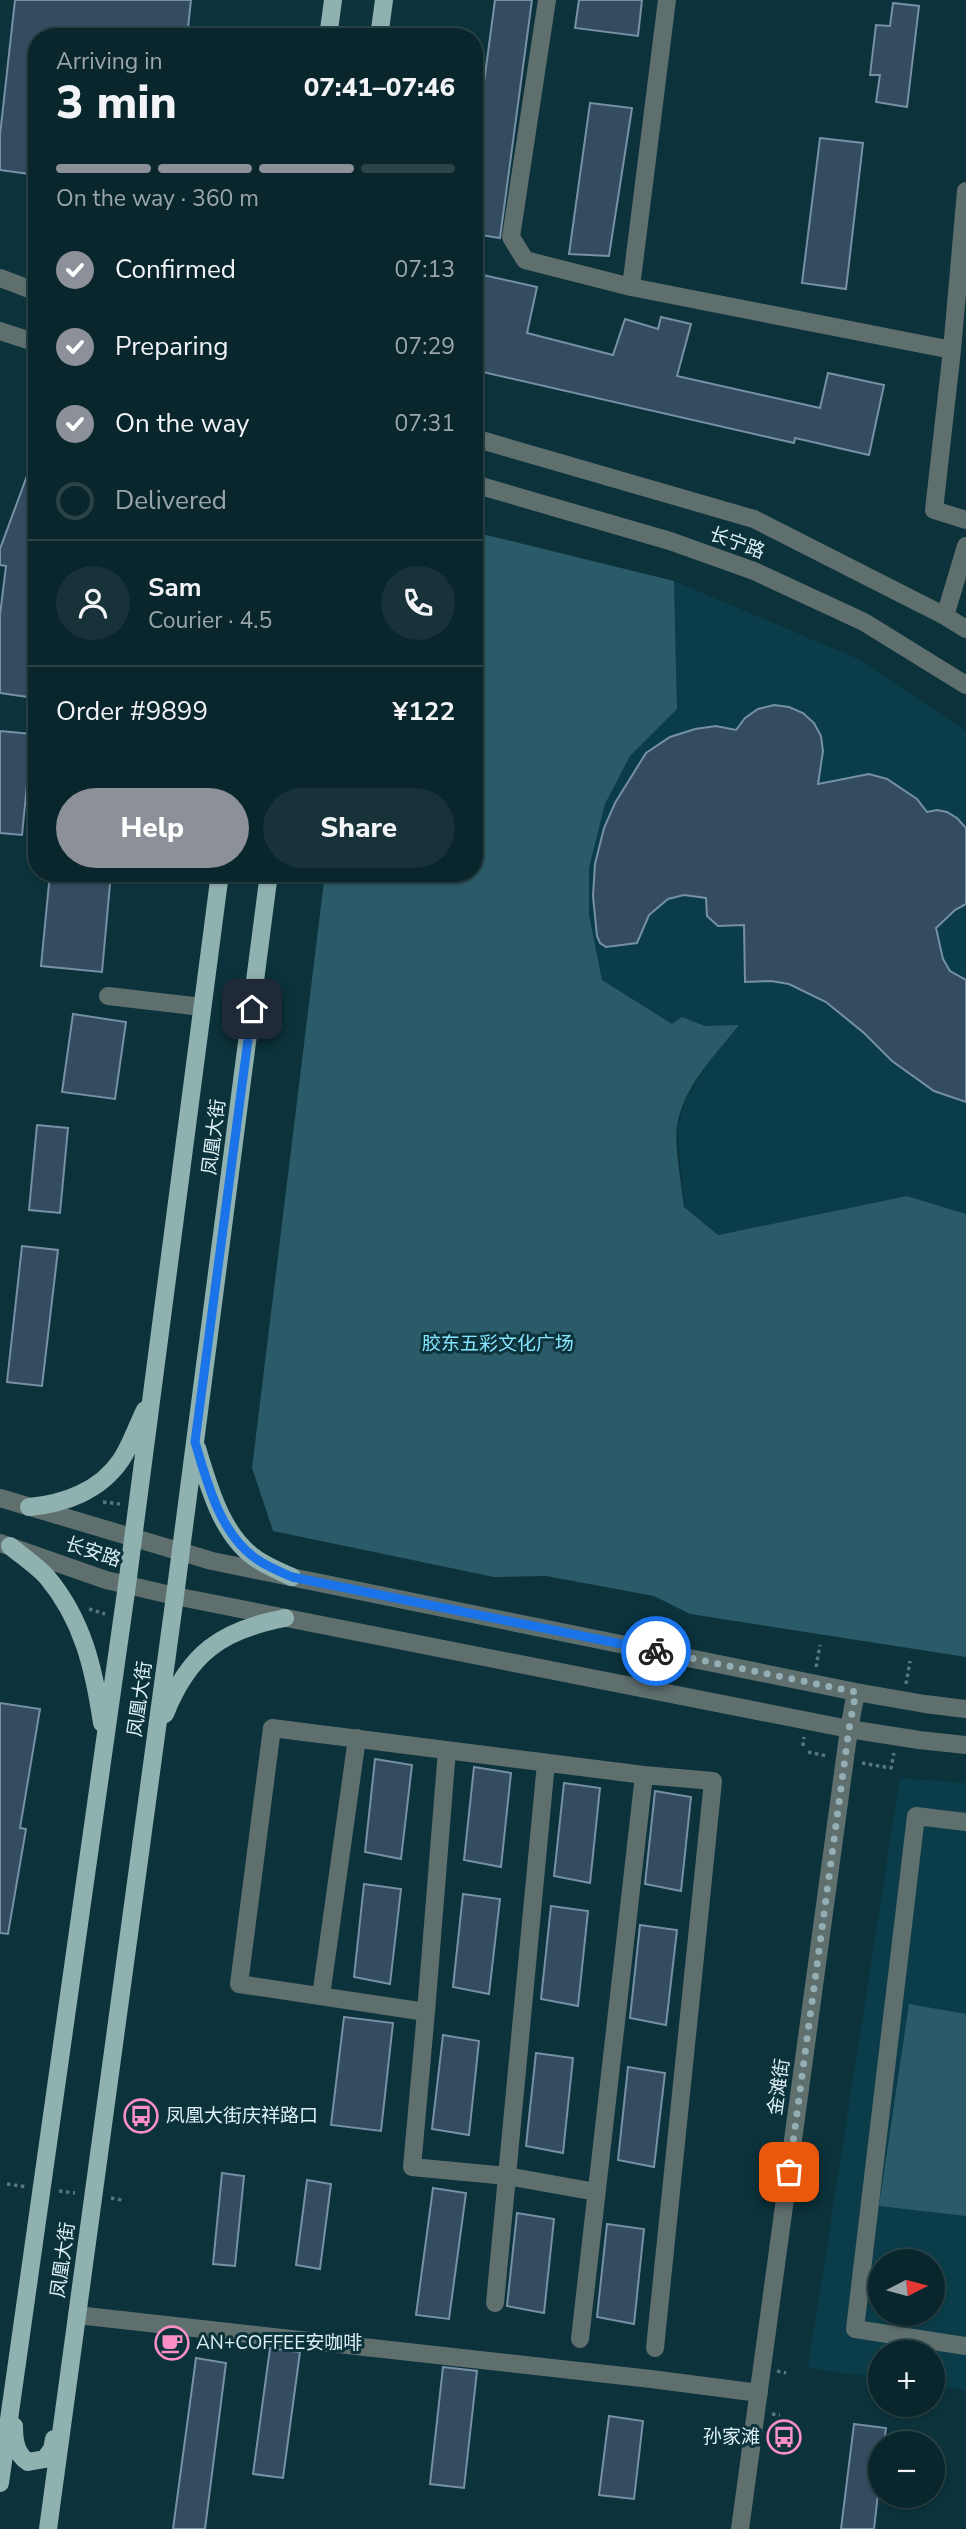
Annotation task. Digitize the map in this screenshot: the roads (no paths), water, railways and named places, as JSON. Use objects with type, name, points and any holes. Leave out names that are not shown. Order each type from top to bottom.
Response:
[{"type":"main road","points":[[329,28],[333,0]]},
{"type":"main road","points":[[380,28],[384,0]]},
{"type":"main road","name":"凤凰大街","points":[[0,2483],[134,1538],[219,882]]},
{"type":"main road","name":"凤凰大街","points":[[48,2529],[269,882]]},
{"type":"main road","points":[[29,1507],[53,1504],[102,1482],[121,1460],[152,1394]]},
{"type":"main road","points":[[195,1442],[208,1483],[224,1520],[239,1543],[256,1559],[292,1577]]},
{"type":"main road","points":[[5,1544],[46,1576],[79,1625],[94,1672],[105,1742]]},
{"type":"main road","points":[[156,1737],[171,1699],[192,1664],[224,1636],[254,1624],[285,1618]]},
{"type":"main road","points":[[15,2377],[14,2437],[20,2456],[29,2462],[45,2459],[52,2449],[65,2397]]},
{"type":"street","points":[[547,0],[511,237],[525,260],[631,287],[951,350]]},
{"type":"street","points":[[631,287],[667,0]]},
{"type":"street","points":[[966,191],[961,311],[951,350],[934,510],[966,520]]},
{"type":"street","points":[[0,278],[28,289]]},
{"type":"street","points":[[0,331],[28,340]]},
{"type":"street","name":"长宁路","points":[[483,443],[754,519],[966,629]]},
{"type":"street","name":"长宁路","points":[[483,485],[670,541],[754,571],[864,622],[966,685]]},
{"type":"street","points":[[945,616],[966,546]]},
{"type":"street","points":[[108,996],[202,1007]]},
{"type":"street","name":"长安路","points":[[0,1498],[212,1561],[856,1692],[966,1709]]},
{"type":"street","name":"长安路","points":[[5,1544],[106,1580],[175,1596],[849,1729],[966,1745]]},
{"type":"street","name":"金滩街","points":[[740,2529],[856,1692]]},
{"type":"street","points":[[426,2012],[239,1984],[272,1728],[643,1775],[713,1781],[655,2348]]},
{"type":"street","points":[[321,1996],[357,1738]]},
{"type":"street","points":[[447,1750],[412,2167],[507,2176],[596,2192]]},
{"type":"street","points":[[495,2303],[546,1763]]},
{"type":"street","points":[[580,2339],[643,1775]]},
{"type":"street","points":[[966,1822],[916,1816],[855,2329],[966,2346]]},
{"type":"street","points":[[77,2315],[759,2393]]},
{"type":"place","name":"凤凰大街庆祥路口","points":[[141,2116]]},
{"type":"place","name":"AN+COFFEE安咖啡","points":[[172,2343]]},
{"type":"place","name":"孙家滩","points":[[784,2437]]},
{"type":"park label","name":"胶东五彩文化广场","points":[[498,1344]]}]
